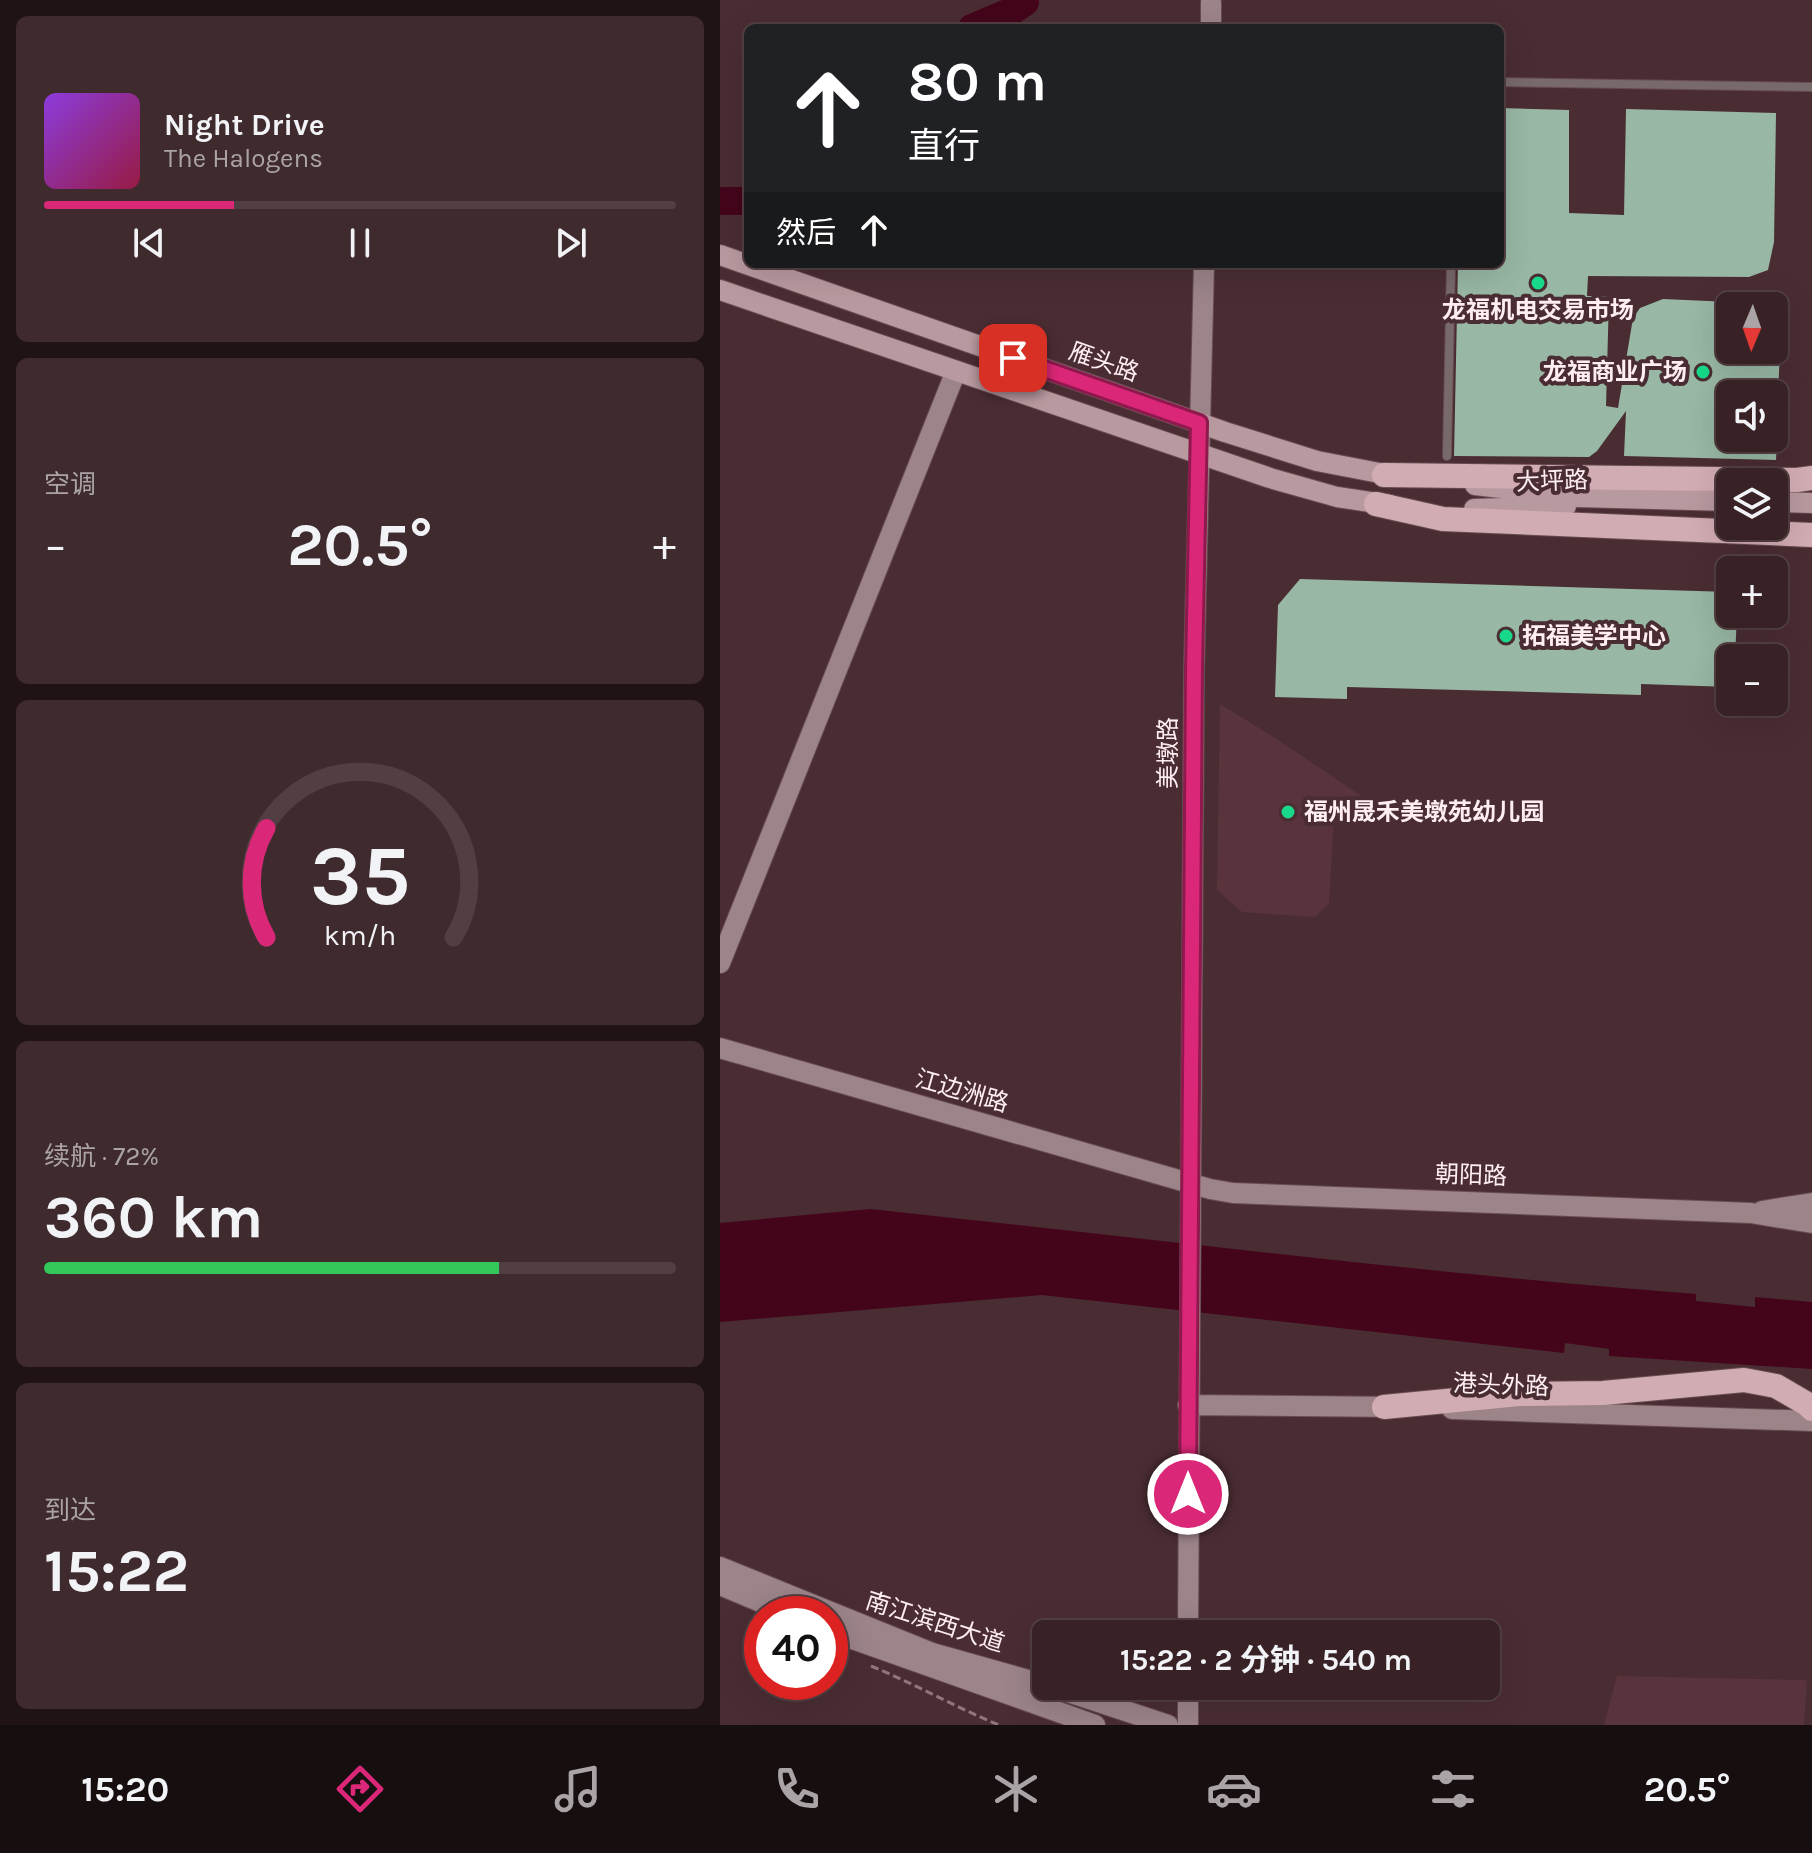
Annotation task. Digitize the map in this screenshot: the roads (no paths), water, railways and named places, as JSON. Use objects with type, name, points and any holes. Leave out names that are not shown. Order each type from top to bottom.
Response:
[{"type":"highway","points":[[1384,475],[1812,478]]},
{"type":"highway","points":[[1376,504],[1443,519],[1812,535]]},
{"type":"highway","points":[[1384,1407],[1519,1394],[1603,1393],[1744,1380],[1776,1386],[1812,1409]]},
{"type":"main road","name":"雁头路","points":[[758,268],[1199,423],[1317,461],[1384,475]]},
{"type":"main road","points":[[722,290],[1198,454],[1296,486],[1376,504]]},
{"type":"main road","name":"大坪路","points":[[1384,475],[1577,497],[1716,501]]},
{"type":"main road","points":[[1788,502],[1812,503]]},
{"type":"main road","name":"大坪路","points":[[1376,504],[1491,510],[1577,505],[1716,509]]},
{"type":"main road","points":[[1788,510],[1812,511]]},
{"type":"street","points":[[1211,3],[1211,24]]},
{"type":"street","name":"美墩路","points":[[1188,1405],[1198,454],[1204,268]]},
{"type":"street","points":[[720,963],[956,371]]},
{"type":"street","name":"江边洲路","points":[[720,1048],[1190,1185]]},
{"type":"street","name":"朝阳路","points":[[1190,1185],[1233,1193],[1751,1213],[1812,1223]]},
{"type":"street","name":"朝阳路","points":[[1751,1213],[1812,1203]]},
{"type":"street","points":[[1188,1405],[1188,1620]]},
{"type":"street","name":"港头外路","points":[[1188,1405],[1384,1407],[1812,1421]]},
{"type":"street","name":"南江滨西大道","points":[[720,1567],[932,1653],[1032,1681]]},
{"type":"street","points":[[720,1585],[746,1596]]},
{"type":"street","name":"南江滨西大道","points":[[848,1637],[1095,1725]]},
{"type":"street","name":"南江滨西大道","points":[[1093,1700],[1168,1725]]},
{"type":"street","points":[[1188,1700],[1188,1725]]},
{"type":"lane","points":[[1504,82],[1812,87]]},
{"type":"lane","points":[[1447,456],[1451,268]]},
{"type":"waterway","points":[[981,24],[1025,2]]},
{"type":"waterway","points":[[720,201],[744,201]]},
{"type":"place","name":"龙福机电交易市场","points":[[1538,283]]},
{"type":"place","name":"龙福商业广场","points":[[1703,372]]},
{"type":"place","name":"拓福美学中心","points":[[1506,636]]},
{"type":"place","name":"福州晟禾美墩苑幼儿园","points":[[1288,812]]}]
